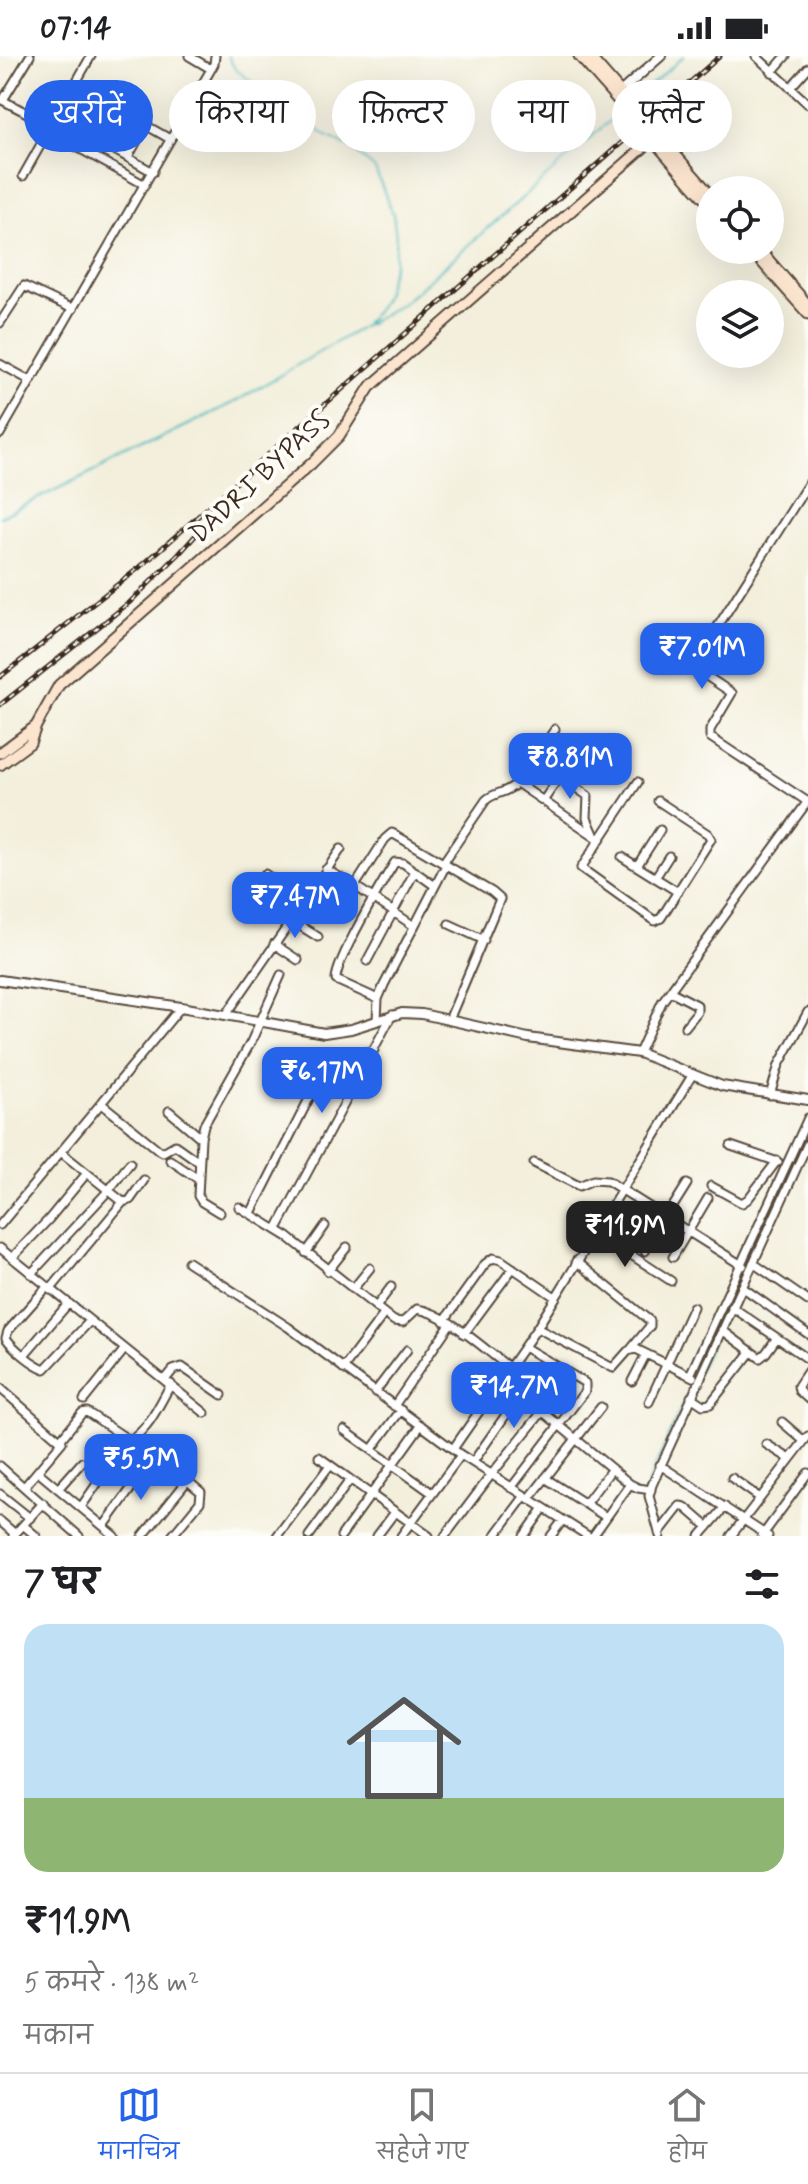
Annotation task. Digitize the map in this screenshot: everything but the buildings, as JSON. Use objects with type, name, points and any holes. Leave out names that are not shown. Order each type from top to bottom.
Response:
[{"type":"main road","points":[[579,56],[612,89]]},
{"type":"main road","points":[[589,56],[612,87]]},
{"type":"main road","name":"DADRI BYPASS","points":[[0,765],[30,743],[51,696],[65,679],[339,436],[370,387],[639,152]]},
{"type":"main road","points":[[668,152],[696,187]]},
{"type":"main road","points":[[670,152],[696,179]]},
{"type":"main road","points":[[763,264],[808,314]]},
{"type":"main road","points":[[772,264],[808,305]]},
{"type":"main road","name":"DADRI BYPASS","points":[[0,753],[36,726]]},
{"type":"street","points":[[24,113],[1,100],[30,56]]},
{"type":"street","points":[[78,80],[91,56]]},
{"type":"street","points":[[189,56],[211,69]]},
{"type":"street","points":[[205,80],[215,56]]},
{"type":"street","points":[[635,80],[661,56]]},
{"type":"street","points":[[756,56],[808,104]]},
{"type":"street","points":[[772,72],[786,56]]},
{"type":"street","points":[[790,88],[808,68]]},
{"type":"street","points":[[0,434],[2,425],[31,381],[169,141]]},
{"type":"street","points":[[23,176],[36,152]]},
{"type":"street","points":[[90,152],[145,185]]},
{"type":"street","points":[[118,152],[153,172]]},
{"type":"street","points":[[128,157],[131,152]]},
{"type":"street","points":[[0,323],[24,286],[73,309]]},
{"type":"street","points":[[0,364],[31,381]]},
{"type":"street","points":[[639,1053],[662,1002],[808,802],[710,737],[710,730],[732,693],[705,675],[700,665],[702,653],[713,634],[808,484]]},
{"type":"street","points":[[377,1020],[378,999],[444,864],[486,800],[507,792],[519,783],[555,729]]},
{"type":"street","points":[[543,801],[576,754]]},
{"type":"street","points":[[560,777],[588,796],[587,818],[597,838]]},
{"type":"street","points":[[638,782],[597,838],[582,870],[655,921],[661,918],[710,842],[710,836],[658,801]]},
{"type":"street","points":[[519,783],[597,838]]},
{"type":"street","points":[[637,866],[660,830]]},
{"type":"street","points":[[414,926],[355,886],[389,834],[395,834],[499,897],[498,907],[449,1020]]},
{"type":"street","points":[[226,1015],[341,849]]},
{"type":"street","points":[[655,878],[669,856]]},
{"type":"street","points":[[622,857],[678,892]]},
{"type":"street","points":[[378,999],[339,982],[335,976],[373,900],[395,862],[400,861],[435,886]]},
{"type":"street","points":[[326,869],[349,883]]},
{"type":"street","points":[[367,961],[415,871]]},
{"type":"street","points":[[265,874],[304,901]]},
{"type":"street","points":[[291,920],[318,937]]},
{"type":"street","points":[[449,924],[484,940]]},
{"type":"street","points":[[274,944],[298,960]]},
{"type":"street","points":[[220,1213],[199,1198],[201,1138],[207,1118],[251,1042],[281,975]]},
{"type":"street","points":[[0,980],[181,1007],[324,1033],[338,1032],[392,1015],[412,1013],[528,1038],[639,1053],[722,1086],[808,1100]]},
{"type":"street","points":[[670,991],[697,1005],[697,1012],[685,1027]]},
{"type":"street","points":[[0,1225],[181,1007]]},
{"type":"street","points":[[770,1095],[779,1065],[808,1012]]},
{"type":"street","points":[[277,1229],[392,1015]]},
{"type":"street","points":[[338,1081],[349,1057],[374,1050]]},
{"type":"street","points":[[453,1449],[537,1328],[693,1074]]},
{"type":"street","points":[[251,1213],[317,1081],[324,1077],[354,1088]]},
{"type":"street","points":[[102,1104],[160,1151],[175,1145],[199,1162]]},
{"type":"street","points":[[169,1111],[201,1138]]},
{"type":"street","points":[[695,1378],[742,1287],[747,1267],[808,1118]]},
{"type":"street","points":[[646,1489],[691,1397],[695,1378],[808,1143]]},
{"type":"street","points":[[731,1146],[787,1165]]},
{"type":"street","points":[[62,1153],[123,1202]]},
{"type":"street","points":[[170,1160],[198,1179]]},
{"type":"street","points":[[711,1186],[742,1203],[777,1161]]},
{"type":"street","points":[[31,1274],[130,1163]]},
{"type":"street","points":[[534,1163],[579,1186],[590,1180],[603,1180],[623,1190],[689,1233],[808,1301]]},
{"type":"street","points":[[12,1258],[87,1173]]},
{"type":"street","points":[[89,1322],[45,1369],[7,1341],[6,1336],[123,1202],[130,1200],[144,1180]]},
{"type":"street","points":[[645,1251],[687,1184]]},
{"type":"street","points":[[673,1257],[708,1198]]},
{"type":"street","points":[[239,1207],[277,1229],[384,1314],[400,1323],[413,1310],[420,1309],[447,1322],[510,1368]]},
{"type":"street","points":[[306,1253],[325,1226]]},
{"type":"street","points":[[596,1232],[671,1281]]},
{"type":"street","points":[[328,1271],[347,1247]]},
{"type":"street","points":[[0,1248],[205,1413]]},
{"type":"street","points":[[372,1449],[447,1322],[489,1260],[501,1260],[555,1297]]},
{"type":"street","points":[[537,1328],[613,1368],[650,1326],[650,1321],[576,1261]]},
{"type":"street","points":[[188,1262],[288,1327],[461,1455],[590,1536],[630,1484]]},
{"type":"street","points":[[353,1289],[370,1268]]},
{"type":"street","points":[[464,1334],[513,1268]]},
{"type":"street","points":[[376,1307],[391,1287]]},
{"type":"street","points":[[742,1287],[808,1334]]},
{"type":"street","points":[[25,1354],[68,1304]]},
{"type":"street","points":[[649,1402],[693,1307]]},
{"type":"street","points":[[732,1307],[808,1359]]},
{"type":"street","points":[[343,1369],[384,1314]]},
{"type":"street","points":[[722,1330],[751,1352],[763,1357],[776,1339]]},
{"type":"street","points":[[511,1488],[586,1388],[585,1383],[524,1347]]},
{"type":"street","points":[[630,1350],[636,1349],[695,1378]]},
{"type":"street","points":[[84,1400],[124,1350]]},
{"type":"street","points":[[375,1392],[407,1350]]},
{"type":"street","points":[[691,1397],[703,1405],[710,1404],[751,1352]]},
{"type":"street","points":[[632,1381],[646,1354]]},
{"type":"street","points":[[81,1507],[130,1439],[146,1426],[173,1370],[182,1367],[222,1395]]},
{"type":"street","points":[[808,1371],[798,1386],[808,1399]]},
{"type":"street","points":[[445,1536],[572,1375]]},
{"type":"street","points":[[473,1462],[530,1380]]},
{"type":"street","points":[[0,1388],[61,1439],[62,1445],[25,1486]]},
{"type":"street","points":[[495,1536],[601,1407]]},
{"type":"street","points":[[542,1411],[611,1470],[630,1484],[646,1489],[660,1534]]},
{"type":"street","points":[[61,1439],[82,1413],[87,1412],[188,1480],[201,1492],[202,1498],[172,1536]]},
{"type":"street","points":[[731,1536],[806,1439],[782,1422]]},
{"type":"street","points":[[341,1536],[421,1425]]},
{"type":"street","points":[[344,1430],[432,1493]]},
{"type":"street","points":[[766,1444],[790,1459]]},
{"type":"street","points":[[401,1536],[461,1455]]},
{"type":"street","points":[[319,1457],[429,1536]]},
{"type":"street","points":[[104,1526],[153,1458]]},
{"type":"street","points":[[58,1489],[82,1462]]},
{"type":"street","points":[[277,1536],[330,1465]]},
{"type":"street","points":[[660,1465],[765,1535],[808,1473]]},
{"type":"street","points":[[0,1466],[79,1536]]},
{"type":"street","points":[[585,1504],[611,1470]]},
{"type":"street","points":[[38,1472],[115,1536]]},
{"type":"street","points":[[545,1478],[606,1517]]},
{"type":"street","points":[[732,1478],[760,1498]]},
{"type":"street","points":[[143,1536],[188,1480]]},
{"type":"street","points":[[309,1536],[350,1480]]},
{"type":"street","points":[[800,1483],[808,1489]]},
{"type":"street","points":[[0,1494],[30,1518]]},
{"type":"street","points":[[0,1521],[14,1535],[43,1503]]},
{"type":"street","points":[[660,1534],[680,1506],[708,1527]]},
{"type":"street","points":[[700,1536],[725,1507]]},
{"type":"street","points":[[524,1536],[544,1508]]},
{"type":"street","points":[[377,1536],[395,1512]]},
{"type":"street","points":[[551,1536],[563,1520]]},
{"type":"street","points":[[23,1525],[36,1536]]},
{"type":"waterway","points":[[228,56],[235,69],[293,113],[351,148],[375,169],[393,214],[396,236],[394,263],[383,301],[365,325]]},
{"type":"waterway","points":[[657,80],[684,56]]},
{"type":"waterway","points":[[0,517],[233,403],[403,303],[612,119]]},
{"type":"waterway","points":[[696,1376],[808,1132]]},
{"type":"waterway","points":[[647,1485],[693,1381]]},
{"type":"waterway","points":[[644,1491],[645,1506],[655,1536]]},
{"type":"railway","points":[[0,677],[145,563],[720,56]]},
{"type":"railway","points":[[0,705],[130,602],[212,517]]}]
